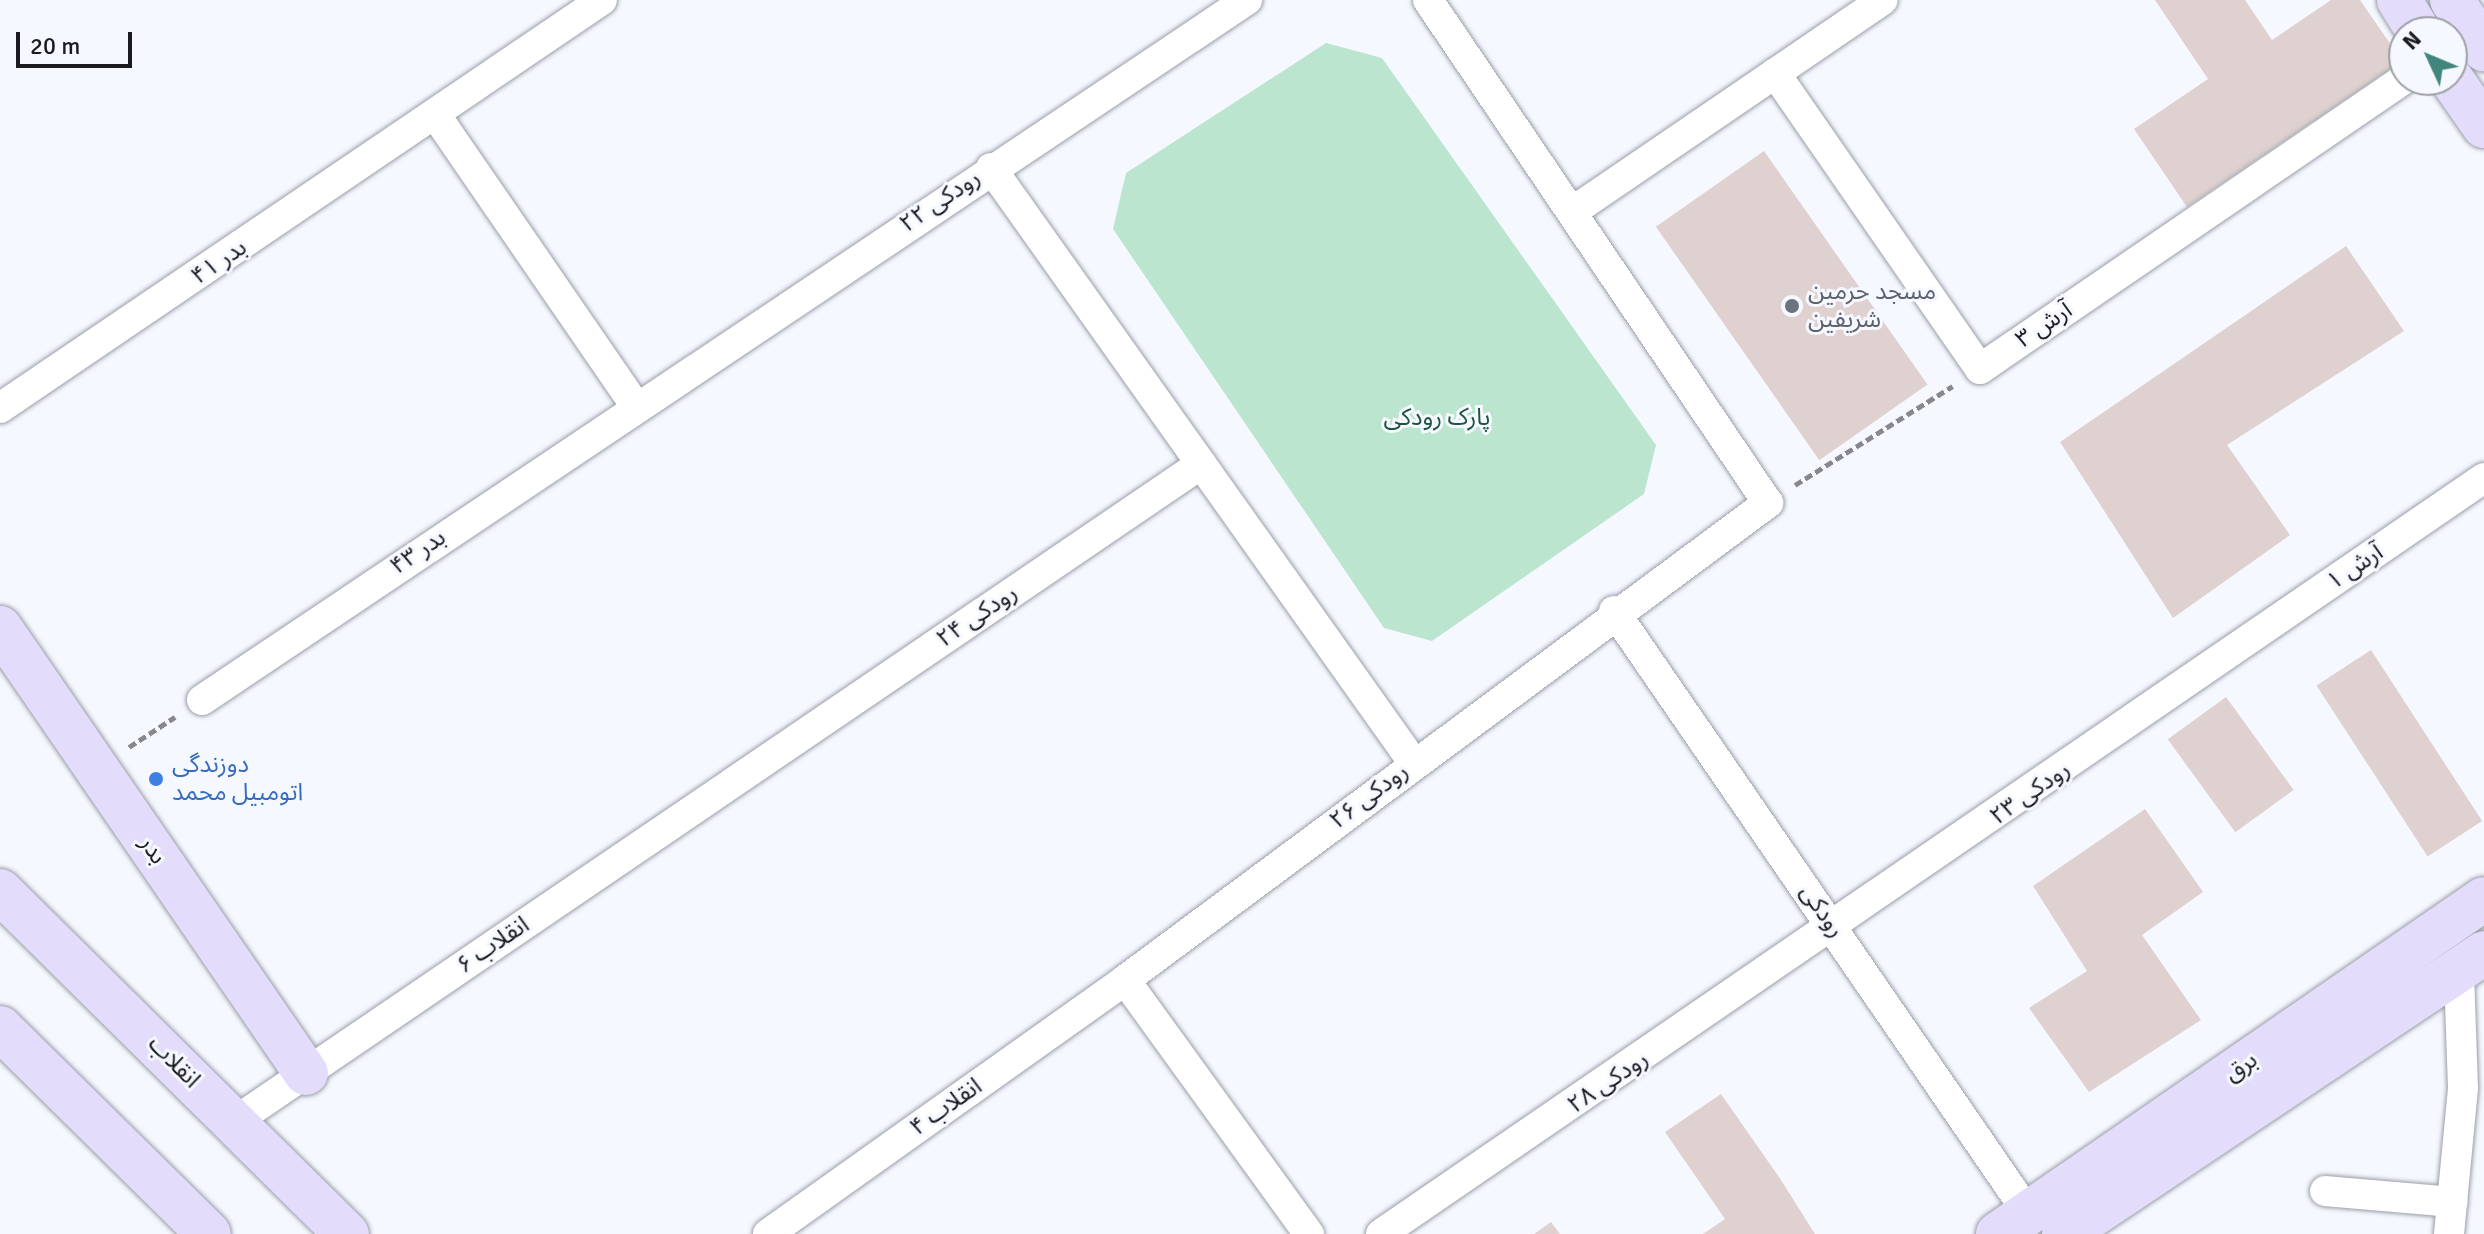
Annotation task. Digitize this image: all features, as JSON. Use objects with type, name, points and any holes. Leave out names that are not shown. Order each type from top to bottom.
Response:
[{"type":"street","name":"بدر ۴۱","points":[[0,408],[437,117],[602,0]]},
{"type":"street","name":"رودکی ۲۲","points":[[634,404],[991,168],[1205,11],[1247,0]]},
{"type":"street","points":[[1428,0],[1768,503]]},
{"type":"street","points":[[1572,212],[1883,0]]},
{"type":"street","points":[[2452,0],[2484,49]]},
{"type":"street","points":[[1775,73],[1980,369]]},
{"type":"street","name":"آرش ۳","points":[[1980,369],[2388,90]]},
{"type":"street","points":[[2463,96],[2484,126]]},
{"type":"street","points":[[437,117],[634,404]]},
{"type":"street","points":[[991,168],[1413,762]]},
{"type":"street","name":"بدر ۴۳","points":[[202,700],[634,404]]},
{"type":"street","name":"رودکی ۲۴","points":[[753,769],[1201,464]]},
{"type":"street","name":"آرش ۱","points":[[2225,656],[2484,478]]},
{"type":"street","name":"رودکی ۲۶","points":[[1125,980],[1614,611],[1768,503]]},
{"type":"street","name":"رودکی","points":[[1614,611],[1834,929],[2033,1229]]},
{"type":"street","name":"بدر","points":[[0,628],[306,1073]]},
{"type":"street","name":"رودکی ۲۳","points":[[1834,929],[2225,656]]},
{"type":"street","name":"انقلاب ۶","points":[[234,1122],[753,769]]},
{"type":"street","name":"انقلاب","points":[[0,891],[347,1234]]},
{"type":"street","name":"برق","points":[[2033,1229],[2484,899]]},
{"type":"street","name":"رودکی ۲۸","points":[[1381,1234],[1834,929]]},
{"type":"street","points":[[2449,1234],[2472,962]]},
{"type":"street","name":"برق","points":[[2033,1229],[2472,962]]},
{"type":"street","points":[[1125,980],[1309,1234]]},
{"type":"street","name":"انقلاب ۴","points":[[768,1234],[1125,980]]},
{"type":"street","points":[[0,1028],[209,1234]]},
{"type":"street","points":[[2325,1191],[2453,1202]]},
{"type":"path","points":[[1768,503],[1980,369]]},
{"type":"path","points":[[98,767],[202,700]]},
{"type":"green space","name":"پارک رودکی","points":[[1326,43],[1382,58],[1656,445],[1644,494],[1432,641],[1384,628],[1113,229],[1126,173]]},
{"type":"building","points":[[2155,0],[2245,0],[2272,40],[2331,0],[2360,0],[2388,41],[2388,71],[2187,207],[2134,129],[2208,79]]},
{"type":"building","name":"مسجد حرمین شریفین","points":[[1764,151],[1927,384],[1819,460],[1656,227]]},
{"type":"building","points":[[2346,246],[2404,331],[2227,445],[2290,535],[2173,618],[2060,442]]},
{"type":"building","points":[[2371,650],[2482,821],[2428,856],[2316,685]]},
{"type":"building","points":[[2226,697],[2294,790],[2235,832],[2168,739]]},
{"type":"building","points":[[2145,809],[2203,892],[2142,935],[2201,1020],[2089,1092],[2029,1008],[2087,971],[2033,886]]},
{"type":"building","points":[[1721,1094],[1815,1234],[1703,1234],[1725,1219],[1665,1132]]},
{"type":"building","points":[[1551,1222],[1560,1234],[1534,1234]]},
{"type":"place","name":"مسجد حرمین شریفین","points":[[1792,306]]},
{"type":"place","name":"دوزندگی اتومبیل محمد","points":[[156,779]]}]
